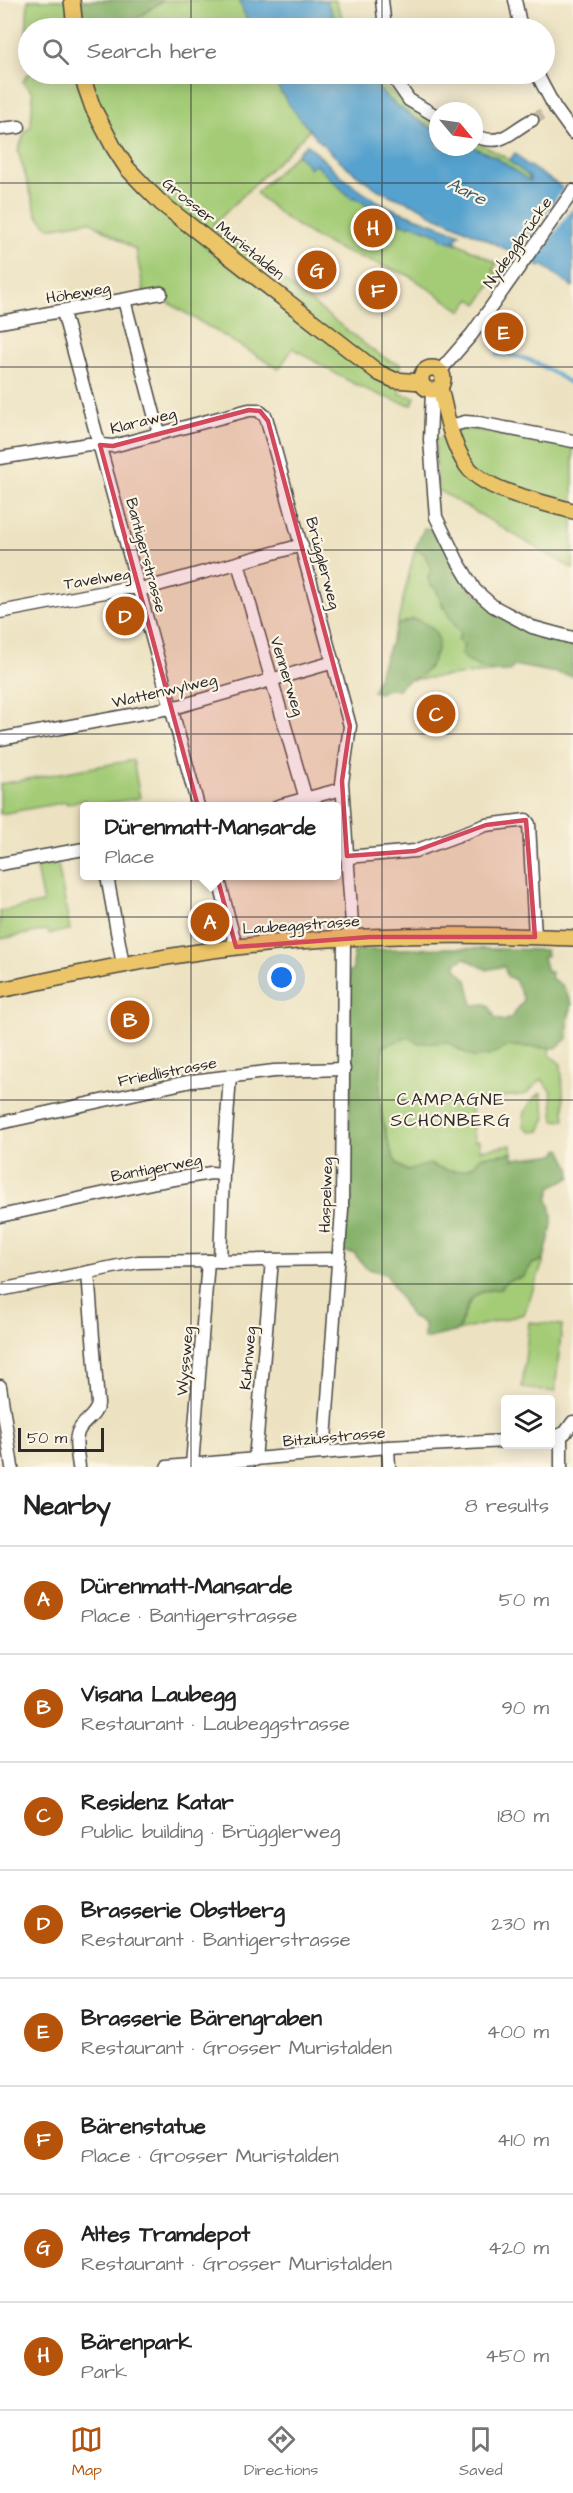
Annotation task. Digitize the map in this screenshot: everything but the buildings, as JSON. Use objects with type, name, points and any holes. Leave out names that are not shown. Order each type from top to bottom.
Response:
[{"type":"main road","points":[[72,0],[74,18]]},
{"type":"main road","name":"Grosser Muristalden","points":[[85,84],[93,108],[114,148],[127,168],[161,203],[379,373],[394,380],[433,383]]},
{"type":"main road","points":[[433,383],[463,460],[474,474],[483,480],[573,511]]},
{"type":"main road","name":"Laubeggstrasse","points":[[0,990],[123,965],[236,947],[348,938],[449,935],[573,938]]},
{"type":"street","points":[[382,0],[384,18]]},
{"type":"street","points":[[515,0],[519,18]]},
{"type":"street","points":[[398,84],[409,100],[429,112]]},
{"type":"street","points":[[541,84],[550,110],[573,133]]},
{"type":"street","points":[[483,138],[501,140],[532,120]]},
{"type":"street","points":[[0,129],[19,127]]},
{"type":"street","name":"Nydeggbrücke","points":[[433,383],[488,312],[573,190]]},
{"type":"street","name":"Höheweg","points":[[0,322],[161,293]]},
{"type":"street","points":[[124,300],[159,433]]},
{"type":"street","name":"Bantigerstrasse","points":[[63,312],[197,802]]},
{"type":"street","points":[[433,383],[430,440],[436,517],[457,560],[479,595],[493,606],[532,627],[573,638]]},
{"type":"street","name":"Klaraweg","points":[[0,458],[88,444],[113,446],[249,410],[258,410]]},
{"type":"street","name":"Brügglerweg","points":[[258,410],[268,421],[350,729]]},
{"type":"street","points":[[450,426],[465,422],[479,423],[573,441]]},
{"type":"street","name":"Tavelweg","points":[[0,612],[126,588],[147,588],[302,545]]},
{"type":"street","name":"Vennerweg","points":[[238,563],[306,799]]},
{"type":"street","name":"Wattenwylweg","points":[[0,739],[171,708],[334,662]]},
{"type":"street","name":"Haspelweg","points":[[324,1453],[339,1259],[348,938],[347,857],[342,789],[350,729]]},
{"type":"street","points":[[296,802],[342,789]]},
{"type":"street","points":[[347,857],[415,851],[486,825],[526,820],[529,824],[535,937]]},
{"type":"street","points":[[0,864],[80,850]]},
{"type":"street","points":[[108,880],[123,965]]},
{"type":"street","points":[[219,880],[236,947]]},
{"type":"street","name":"Friedlistrasse","points":[[0,1123],[192,1081],[274,1071],[344,1069]]},
{"type":"street","name":"Bantigerweg","points":[[0,1216],[156,1182],[211,1173],[223,1174],[230,1076]]},
{"type":"street","name":"Wyssweg","points":[[192,1465],[223,1174]]},
{"type":"street","points":[[0,1290],[138,1262],[339,1259]]},
{"type":"street","name":"Kuhnweg","points":[[255,1460],[272,1260]]},
{"type":"street","points":[[79,1467],[77,1433],[94,1415],[98,1404],[88,1272]]},
{"type":"street","points":[[0,1386],[12,1467]]},
{"type":"street","points":[[561,1467],[556,1437],[569,1429],[573,1422]]},
{"type":"street","name":"Bitziusstrasse","points":[[167,1467],[255,1460],[278,1462],[324,1453],[388,1447],[501,1441]]},
{"type":"street","points":[[388,1447],[389,1467]]},
{"type":"highlighted area","points":[[249,410],[260,411],[268,421],[350,726],[342,781],[347,856],[415,851],[486,825],[526,820],[535,937],[370,937],[236,947],[100,445],[113,446]]},
{"type":"green space","points":[[28,0],[70,0],[72,18],[27,18]]},
{"type":"green space","points":[[71,0],[163,0],[138,18],[73,18]]},
{"type":"green space","points":[[163,0],[239,0],[246,18],[138,18]]},
{"type":"green space","points":[[326,0],[335,0],[343,18],[334,18]]},
{"type":"green space","points":[[25,84],[276,84],[310,130],[213,225],[371,349],[388,360],[400,364],[400,394],[415,397],[412,405],[365,389],[293,348],[279,369],[164,300],[162,290],[144,293],[136,250],[90,221],[49,228],[37,215],[18,151],[25,132],[31,126],[33,93]]},
{"type":"green space","points":[[374,84],[384,84],[409,107],[429,119],[429,126],[417,120],[398,107]]},
{"type":"green space","points":[[307,144],[340,175],[366,195],[397,210],[460,234],[454,241],[497,263],[493,270],[498,274],[478,304],[471,299],[462,311],[408,275],[347,253],[318,239],[285,218],[256,193]]},
{"type":"green space","points":[[483,146],[512,162],[531,180],[528,181],[495,157],[483,152]]},
{"type":"green space","points":[[471,429],[573,448],[573,569],[438,490],[435,439]]},
{"type":"green space","points":[[424,528],[437,530],[472,592],[573,642],[573,676],[518,666],[513,667],[510,671],[496,671],[477,666],[466,659],[461,654],[464,646],[457,640],[461,634],[436,588],[430,585],[428,578],[431,569],[424,553],[415,549]]},
{"type":"green space","points":[[415,549],[424,552],[431,569],[428,578],[436,588],[443,608],[449,612],[461,634],[468,662],[499,671],[408,680],[417,678],[439,641],[433,631],[422,625],[409,623],[397,625]]},
{"type":"green space","points":[[413,619],[426,624],[436,633],[438,644],[432,662],[425,672],[403,683],[398,689],[387,689],[379,693],[373,691],[397,625]]},
{"type":"green space","points":[[133,760],[140,798],[115,802],[85,802],[85,800],[67,804],[66,802],[0,814],[0,784]]},
{"type":"green space","points":[[58,864],[70,930],[49,934],[47,930],[0,939],[0,911],[43,903],[36,868]]},
{"type":"green space","points":[[449,948],[546,950],[547,956],[543,957],[547,972],[551,972],[552,979],[563,986],[572,1004],[568,1019],[568,1038],[556,1048],[509,1046],[488,1056],[473,1057],[447,1042],[417,1043],[409,1037],[383,1046],[380,1083],[384,1128],[392,1155],[396,1162],[407,1171],[429,1164],[458,1171],[471,1167],[480,1157],[512,1153],[513,1159],[558,1154],[558,1150],[561,1149],[570,1167],[571,1177],[552,1186],[548,1200],[552,1223],[544,1260],[532,1264],[523,1277],[507,1281],[500,1289],[481,1292],[475,1296],[467,1306],[458,1331],[424,1339],[424,1323],[412,1318],[386,1274],[366,1268],[354,1253],[344,1252],[350,1098],[349,971],[353,970],[353,954],[357,950]],"holes":[[[465,958],[487,970],[504,966],[507,976],[515,980],[524,1000],[512,1017],[504,1021],[495,1018],[486,1004],[473,1005],[467,980],[456,968],[456,963]]]},
{"type":"green space","points":[[409,1037],[432,1043],[447,1042],[461,1051],[488,1056],[509,1046],[550,1048],[549,1054],[561,1064],[565,1120],[554,1121],[551,1092],[542,1079],[526,1094],[470,1101],[474,1141],[479,1141],[480,1150],[511,1145],[512,1153],[480,1157],[476,1163],[464,1170],[443,1169],[429,1164],[408,1171],[394,1159],[391,1151],[382,1116],[380,1083],[383,1046]]},
{"type":"green space","points":[[541,1093],[546,1118],[540,1131],[532,1132],[524,1126],[525,1111]]},
{"type":"green space","points":[[544,1260],[524,1314],[458,1331],[467,1306],[475,1296],[481,1292],[500,1289],[507,1281],[523,1277],[532,1264]]},
{"type":"green space","points":[[529,1322],[562,1325],[555,1392],[522,1388]]},
{"type":"water","points":[[239,0],[326,0],[334,18],[246,18]]},
{"type":"water","name":"Aare","points":[[277,84],[374,84],[398,107],[429,126],[429,156],[483,156],[483,152],[530,181],[530,177],[509,161],[515,153],[526,164],[571,193],[573,190],[573,287],[542,265],[540,267],[422,208],[379,190],[332,153],[291,107]]},
{"type":"water","points":[[307,144],[364,193],[394,209],[460,234],[454,240],[458,243],[440,238],[440,235],[410,224],[409,226],[399,223],[399,220],[374,210],[354,197],[352,199],[315,164],[310,168],[297,154]]},
{"type":"pier","points":[[565,186],[570,189],[573,187],[573,207],[532,265],[512,256],[516,257]]},
{"type":"waterway","points":[[497,355],[528,360],[573,385]]},
{"type":"tunnel","points":[[532,120],[546,112]]},
{"type":"place","name":"Bärenpark","points":[[373,228]]},
{"type":"place","name":"Altes Tramdepot","points":[[317,270]]},
{"type":"place","name":"Bärenstatue","points":[[378,290]]},
{"type":"place","name":"Brasserie Bärengraben","points":[[504,332]]},
{"type":"place","name":"Brasserie Obstberg","points":[[125,616]]},
{"type":"place","name":"Residenz Katar","points":[[436,714]]},
{"type":"place","name":"Dürenmatt-Mansarde","points":[[210,922]]},
{"type":"place","name":"Visana Laubegg","points":[[130,1020]]},
{"type":"district","name":"CAMPAGNE SCHÖNBERG","points":[[451,1109]]}]
